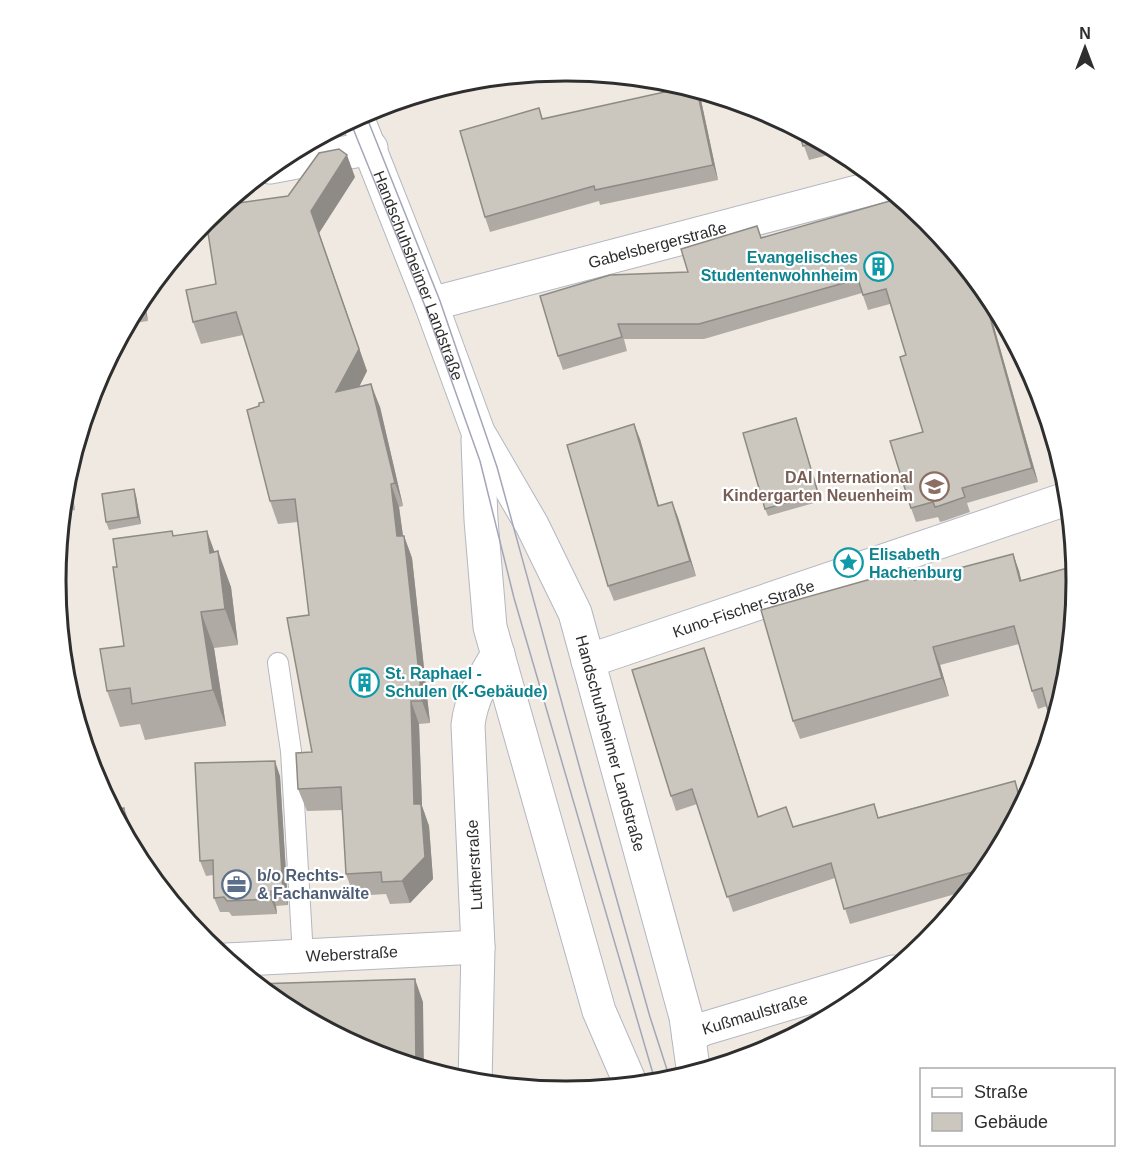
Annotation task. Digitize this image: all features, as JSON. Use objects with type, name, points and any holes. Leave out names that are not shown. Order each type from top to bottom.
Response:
[{"type":"street","name":"Handschuhsheimer Landstraße","points":[[361,126],[478,432],[532,525],[569,599],[686,1017],[693,1066]]},
{"type":"street","points":[[294,163],[371,148]]},
{"type":"street","name":"Gabelsbergerstraße","points":[[431,304],[873,187]]},
{"type":"street","name":"Handschuhsheimer Landstraße","points":[[478,432],[486,603],[498,654],[599,1011],[628,1078]]},
{"type":"street","name":"Kuno-Fischer-Straße","points":[[588,661],[1060,501]]},
{"type":"street","name":"Lutherstraße","points":[[475,1074],[478,947],[468,725],[470,708],[478,687],[498,654]]},
{"type":"street","name":"Weberstraße","points":[[238,959],[478,947]]},
{"type":"street","name":"Kußmaulstraße","points":[[689,1037],[704,1029],[872,978]]},
{"type":"lane","points":[[278,663],[291,751],[303,956]]},
{"type":"building","points":[[666,92],[696,99],[699,100],[713,165],[595,190],[594,186],[485,217],[460,131],[539,108],[542,119]]},
{"type":"building","points":[[339,149],[347,155],[311,211],[359,349],[336,392],[371,384],[395,483],[391,484],[397,536],[404,536],[422,701],[411,701],[414,804],[421,804],[425,857],[402,881],[382,882],[381,872],[346,874],[341,787],[298,789],[296,753],[312,752],[287,618],[309,615],[295,499],[270,501],[247,410],[264,402],[236,312],[193,322],[186,290],[216,284],[208,233],[213,228],[240,203],[288,196],[319,153]]},
{"type":"building","points":[[890,201],[897,206],[943,252],[964,277],[989,314],[1032,468],[962,488],[965,497],[939,506],[935,507],[933,502],[911,508],[890,441],[923,432],[900,357],[906,355],[886,289],[863,295],[858,279],[699,324],[618,324],[622,337],[558,356],[540,296],[610,275],[688,272],[681,249],[757,226],[761,238]]},
{"type":"building","points":[[796,418],[818,493],[765,509],[743,433]]},
{"type":"building","points":[[634,424],[658,506],[672,502],[690,561],[608,586],[567,445]]},
{"type":"building","points":[[134,489],[138,517],[106,522],[102,494]]},
{"type":"building","points":[[172,531],[173,536],[207,531],[210,553],[218,551],[225,609],[201,612],[213,690],[132,704],[130,688],[107,691],[100,649],[124,646],[113,567],[117,567],[113,539]]},
{"type":"building","points":[[1013,554],[1020,581],[1067,568],[1063,647],[1049,715],[1042,688],[1032,691],[1014,626],[933,647],[942,678],[793,721],[761,610],[910,568],[914,580]]},
{"type":"building","points":[[704,648],[758,817],[786,807],[793,827],[874,804],[878,818],[1015,781],[1019,795],[1000,832],[975,871],[844,909],[831,863],[727,897],[692,789],[671,796],[632,670]]},
{"type":"building","points":[[275,761],[283,891],[271,891],[271,899],[227,901],[224,897],[214,898],[213,860],[200,861],[195,763]]},
{"type":"building","points":[[415,979],[416,1059],[345,1031],[288,998],[268,984]]},
{"type":"tram line","points":[[369,123],[440,301],[497,467],[585,787],[668,1072]]},
{"type":"tram line","points":[[353,129],[425,306],[480,461],[514,598],[653,1075]]},
{"type":"place","name":"Evangelisches Studentenwohnheim","points":[[879,266]]},
{"type":"place","name":"DAI International Kindergarten Neuenheim","points":[[934,486]]},
{"type":"place","name":"Elisabeth Hachenburg","points":[[848,563]]},
{"type":"place","name":"St. Raphael - Schulen (K-Gebäude)","points":[[364,682]]},
{"type":"place","name":"b/o Rechts- & Fachanwälte","points":[[236,884]]}]
